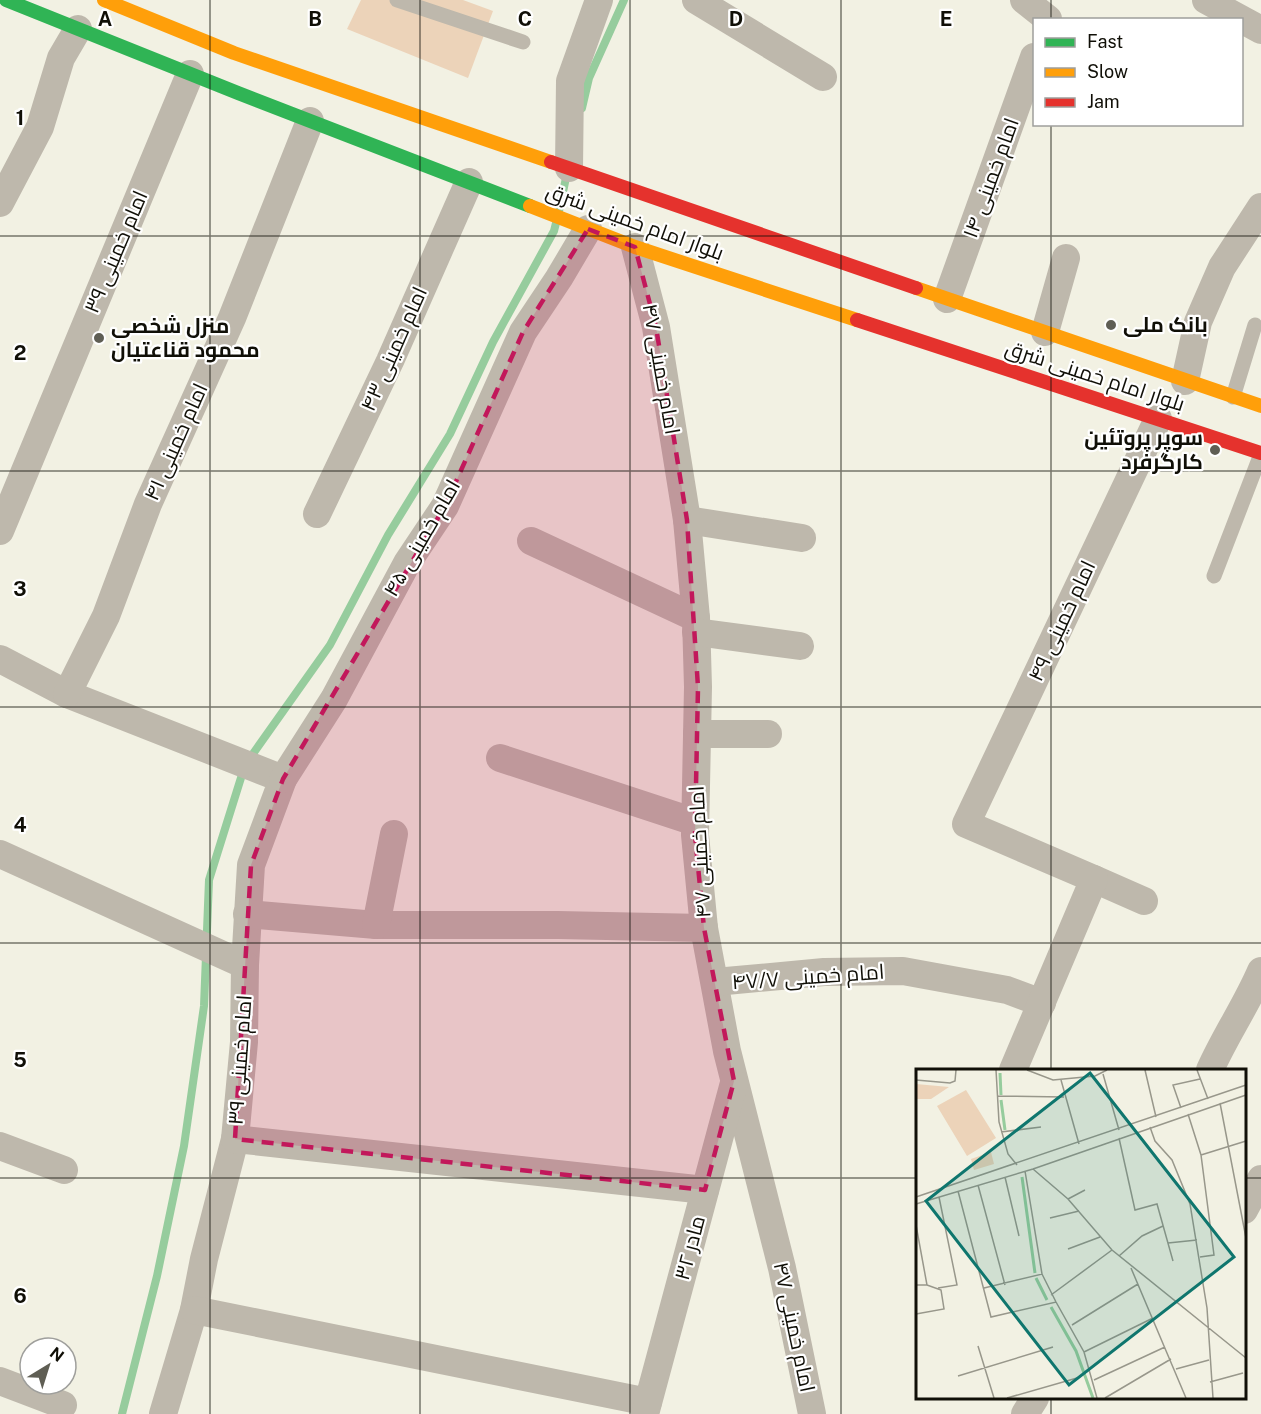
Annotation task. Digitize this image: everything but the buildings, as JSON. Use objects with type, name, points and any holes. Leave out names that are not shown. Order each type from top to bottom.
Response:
[{"type":"main road","name":"بلوار امام خمینی شرق","points":[[6,0],[190,74],[269,100],[310,121],[635,247],[1261,453]]},
{"type":"main road","name":"بلوار امام خمینی شرق","points":[[104,0],[278,73],[569,168],[1261,406]]},
{"type":"street","points":[[569,168],[570,81],[599,0]]},
{"type":"street","points":[[696,0],[823,77]]},
{"type":"street","points":[[1024,0],[1047,18]]},
{"type":"street","points":[[1048,18],[1057,0]]},
{"type":"street","points":[[1206,0],[1239,18]]},
{"type":"street","points":[[1243,20],[1261,30]]},
{"type":"street","points":[[0,203],[40,127],[60,58],[78,28]]},
{"type":"street","name":"امام خمینی ۱۴","points":[[947,299],[1033,62]]},
{"type":"street","name":"امام خمینی ۳۹","points":[[0,531],[190,74]]},
{"type":"street","name":"امام خمینی ۴۱","points":[[67,694],[106,616],[148,504],[232,318],[310,121]]},
{"type":"street","name":"امام خمینی ۴۳","points":[[317,514],[390,361],[469,182]]},
{"type":"street","points":[[1185,381],[1198,322],[1221,267],[1261,207]]},
{"type":"street","name":"امام خمینی ۴۵","points":[[245,965],[251,865],[283,779],[334,699],[406,563],[444,506],[523,332],[588,230]]},
{"type":"street","name":"امام خمینی ۴۷","points":[[635,247],[656,327],[687,520],[696,625],[698,734],[695,822],[704,928],[734,1081],[782,1268],[812,1414]]},
{"type":"street","points":[[1045,332],[1066,258]]},
{"type":"street","name":"امام خمینی ۴۹","points":[[1094,879],[966,824],[1158,419]]},
{"type":"street","points":[[687,520],[802,538]]},
{"type":"street","points":[[531,541],[696,625],[800,645]]},
{"type":"street","points":[[0,659],[67,694],[283,779]]},
{"type":"street","points":[[698,734],[768,734]]},
{"type":"street","points":[[500,758],[695,822]]},
{"type":"street","points":[[376,925],[394,834]]},
{"type":"street","name":"امام خمینی ۳۹","points":[[0,854],[245,965],[244,1042],[235,1139],[204,1258],[194,1310],[163,1414]]},
{"type":"street","points":[[1014,1069],[1094,879],[1144,901]]},
{"type":"street","points":[[247,914],[376,925],[704,928]]},
{"type":"street","name":"امام خمینی ۴۷/۷","points":[[715,982],[824,972],[903,971],[1007,990],[1042,1003]]},
{"type":"street","points":[[1211,1069],[1220,1046],[1249,1000],[1261,971]]},
{"type":"street","name":"مادر ۳۲","points":[[646,1408],[734,1081]]},
{"type":"street","points":[[235,1139],[705,1190]]},
{"type":"street","points":[[0,1146],[64,1170]]},
{"type":"street","points":[[1246,1208],[1261,1179]]},
{"type":"street","points":[[194,1310],[646,1408]]},
{"type":"street","points":[[0,1381],[63,1405]]},
{"type":"street","points":[[1025,1414],[1034,1399]]},
{"type":"lane","points":[[397,0],[523,42]]},
{"type":"lane","points":[[1233,397],[1255,325]]},
{"type":"lane","points":[[1214,576],[1261,453]]},
{"type":"highlighted area","points":[[588,229],[635,247],[656,327],[687,520],[698,687],[695,835],[704,928],[734,1081],[705,1190],[235,1139],[251,865],[283,779],[445,506],[523,332]]},
{"type":"shaded area","points":[[361,0],[463,0],[493,11],[468,78],[347,29]]},
{"type":"waterway","points":[[582,108],[589,78],[624,0]]},
{"type":"waterway","points":[[559,211],[567,173]]},
{"type":"waterway","points":[[122,1414],[157,1276],[184,1146],[204,1006],[209,880],[245,765],[330,645],[388,535],[450,434],[493,342],[554,231],[556,223]]},
{"type":"traffic: fast","points":[[6,0],[530,206]]},
{"type":"traffic: slow","points":[[104,0],[234,53],[551,162]]},
{"type":"traffic: slow","points":[[530,206],[635,247],[857,320]]},
{"type":"traffic: slow","points":[[916,288],[1261,406]]},
{"type":"traffic: jam","points":[[551,162],[916,288]]},
{"type":"traffic: jam","points":[[857,320],[1261,453]]},
{"type":"place","name":"بانک ملی","points":[[1111,325]]},
{"type":"place","name":"منزل شخصی محمود قناعتیان","points":[[99,338]]},
{"type":"place","name":"سوپر پروتئین کارگرفرد","points":[[1215,450]]}]
